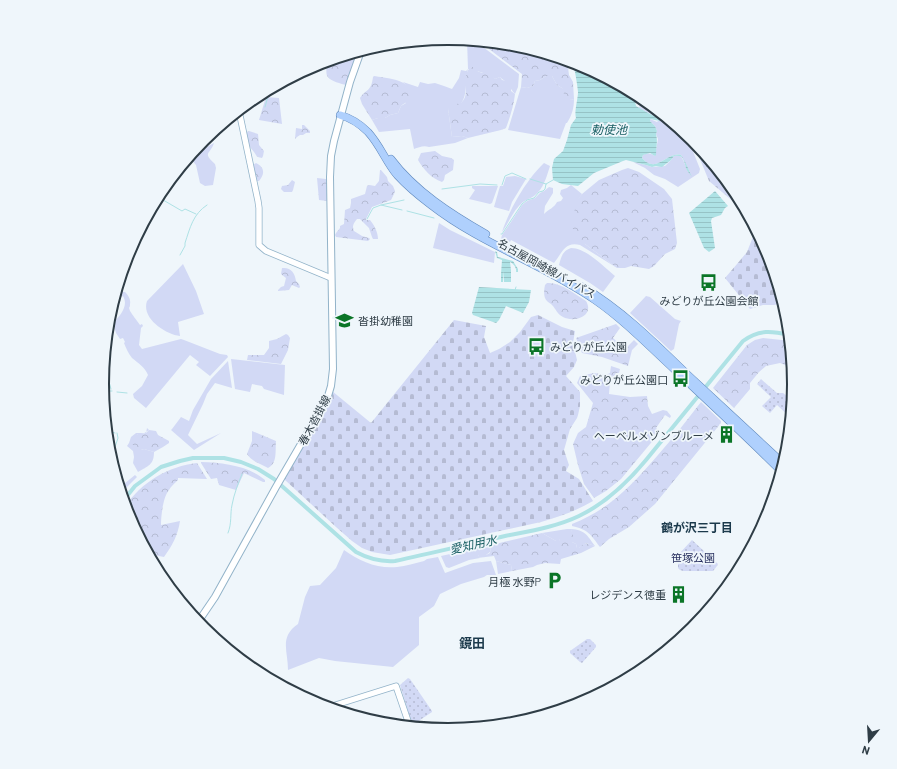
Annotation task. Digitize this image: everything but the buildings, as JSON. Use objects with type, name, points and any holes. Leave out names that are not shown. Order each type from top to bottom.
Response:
[{"type":"main road","name":"春木沓掛線","points":[[201,617],[215,597],[319,413],[328,396],[331,386],[333,369],[331,156],[341,113],[359,58]]},
{"type":"main road","name":"名古屋岡崎線バイパス","points":[[341,113],[358,121],[368,128],[409,180],[450,212],[485,234],[590,294],[620,316],[670,357],[705,395],[777,467]]},
{"type":"main road","name":"名古屋岡崎線バイパス","points":[[705,395],[779,460]]},
{"type":"street","points":[[240,117],[258,201],[259,245],[266,252],[331,278]]},
{"type":"street","points":[[336,705],[396,686],[408,721]]},
{"type":"green space","points":[[467,46],[483,47],[519,74],[518,87],[515,94],[500,77],[495,79],[478,71],[468,69]]},
{"type":"green space","points":[[493,48],[515,52],[568,67],[569,75],[573,82],[574,99],[571,100],[565,97],[562,88],[557,85],[552,76],[546,76],[535,81],[533,86],[527,88],[521,87],[522,74],[489,49]]},
{"type":"green space","points":[[355,59],[346,85],[331,80],[327,76],[326,69],[339,63]]},
{"type":"green space","points":[[471,67],[480,72],[489,73],[495,79],[500,77],[502,80],[511,82],[511,91],[515,94],[512,111],[506,128],[468,138],[462,136],[452,137],[448,109],[452,105],[459,104],[465,97],[466,77],[468,70]]},
{"type":"green space","points":[[468,69],[463,101],[459,105],[448,109],[452,137],[462,136],[468,138],[455,143],[429,147],[422,146],[414,149],[410,129],[379,132],[372,120],[385,118],[398,113],[401,106],[406,103],[407,86],[403,82],[418,87],[420,82],[428,84],[435,83],[452,89],[459,78],[461,70],[466,71]]},
{"type":"green space","points":[[374,76],[398,80],[408,86],[411,91],[411,97],[401,106],[398,113],[385,118],[372,120],[360,98],[370,88]]},
{"type":"green space","points":[[546,76],[552,76],[557,85],[562,88],[571,100],[574,99],[571,114],[560,139],[508,130],[521,87],[527,88],[533,86],[535,81]]},
{"type":"green space","points":[[268,97],[279,98],[282,124],[259,120],[266,98]]},
{"type":"green space","points":[[640,106],[652,113],[687,142],[692,149],[700,169],[699,173],[678,187],[633,162],[652,167],[665,166],[674,156],[679,155],[671,156],[652,164],[647,163],[642,158],[643,155],[648,154],[655,156],[658,139],[656,134],[657,131],[650,119],[657,122],[659,120],[653,115],[639,108]]},
{"type":"green space","points":[[302,125],[310,131],[310,133],[300,135],[295,139],[296,128],[302,129]]},
{"type":"green space","points":[[249,131],[258,134],[259,145],[264,151],[262,158],[257,156],[249,145],[247,140],[247,132]]},
{"type":"green space","points":[[214,143],[208,154],[216,168],[213,185],[205,186],[200,183],[196,165],[193,161],[204,148]]},
{"type":"green space","points":[[435,151],[442,156],[454,160],[453,170],[445,175],[442,182],[428,173],[418,160],[421,153]]},
{"type":"green space","points":[[698,154],[718,178],[736,204],[709,181]]},
{"type":"green space","points":[[256,163],[263,169],[262,176],[259,181],[255,181],[253,165]]},
{"type":"green space","points":[[544,163],[550,166],[542,186],[534,196],[524,201],[518,207],[502,232],[510,212],[521,192]]},
{"type":"green space","points":[[628,168],[639,172],[664,189],[672,199],[677,243],[675,249],[665,254],[654,266],[649,269],[631,266],[617,268],[585,244],[570,225],[578,199],[582,194],[599,180]]},
{"type":"green space","points":[[380,170],[387,177],[395,191],[391,200],[372,207],[366,219],[370,220],[373,224],[377,231],[378,239],[373,239],[369,228],[360,219],[357,219],[353,226],[354,231],[369,238],[370,239],[368,241],[336,237],[335,235],[340,226],[344,224],[345,210],[350,208],[351,199],[365,194],[367,186],[375,186],[379,181]]},
{"type":"green space","points":[[515,176],[526,179],[512,202],[509,211],[494,207],[500,186],[503,186],[506,177]]},
{"type":"green space","points":[[317,178],[327,180],[327,201],[319,200]]},
{"type":"green space","points":[[292,180],[295,182],[292,192],[284,192],[281,189],[282,186],[288,185]]},
{"type":"green space","points":[[571,185],[582,194],[578,200],[585,244],[617,268],[580,245],[575,244],[567,246],[554,263],[511,240],[510,242],[501,239],[502,235],[522,205],[527,201],[535,198],[549,187],[553,188],[553,193],[545,206],[544,214],[557,202],[561,201],[563,198],[560,194],[561,190]]},
{"type":"green space","points":[[472,186],[498,186],[492,203],[490,204],[469,199],[475,190]]},
{"type":"green space","points":[[439,223],[495,252],[494,263],[433,248]]},
{"type":"green space","points":[[754,235],[770,275],[778,304],[763,305],[750,309],[725,278],[747,252]]},
{"type":"green space","points":[[571,248],[588,254],[615,276],[603,292],[559,265],[561,257],[568,249]]},
{"type":"green space","points":[[183,264],[196,291],[204,314],[178,322],[180,336],[161,329],[151,319],[146,307],[147,301]]},
{"type":"green space","points":[[282,268],[288,268],[292,271],[295,275],[296,281],[299,284],[299,288],[292,285],[289,290],[278,291],[284,286],[286,278],[281,274]]},
{"type":"green space","points":[[547,283],[563,286],[586,301],[588,311],[586,314],[577,319],[568,319],[561,316],[545,298],[545,285]]},
{"type":"green space","points":[[122,292],[125,292],[130,300],[130,311],[140,325],[142,324],[143,326],[141,328],[139,345],[142,349],[181,339],[220,354],[227,355],[228,357],[210,376],[196,365],[199,362],[190,355],[146,408],[134,398],[133,394],[142,386],[148,375],[147,372],[132,358],[123,338],[120,339],[114,327],[116,320],[123,311],[125,300],[123,296],[121,297]]},
{"type":"green space","points":[[646,296],[650,297],[675,319],[681,321],[679,324],[674,349],[671,351],[630,313]]},
{"type":"green space","points":[[538,315],[562,327],[575,331],[573,343],[577,360],[574,367],[566,376],[580,392],[580,406],[577,418],[570,429],[564,450],[569,465],[566,471],[579,479],[593,501],[580,508],[541,522],[390,555],[372,552],[362,548],[352,541],[285,480],[285,476],[332,391],[371,423],[454,320],[486,326],[484,337],[490,353],[510,342],[520,332],[531,317]]},
{"type":"green space","points":[[616,324],[620,328],[613,338],[625,349],[634,340],[638,344],[632,350],[628,366],[602,357],[582,353],[576,338]]},
{"type":"green space","points":[[286,334],[290,338],[288,350],[281,364],[247,360],[248,355],[264,355],[269,348],[269,341]]},
{"type":"green space","points":[[763,338],[785,340],[787,366],[780,363],[766,366],[750,383],[750,389],[734,408],[713,388],[747,345],[755,340]]},
{"type":"green space","points":[[231,359],[285,365],[284,395],[264,389],[262,386],[252,384],[250,392],[235,389]]},
{"type":"green space","points":[[228,361],[232,388],[215,383],[207,394],[188,435],[197,444],[221,433],[194,450],[171,430],[181,417],[189,421],[193,410],[211,379]]},
{"type":"green space","points":[[611,366],[620,369],[619,373],[616,373],[610,382],[609,394],[630,397],[647,396],[648,406],[652,414],[663,410],[667,411],[671,416],[670,418],[665,415],[656,428],[660,432],[621,479],[594,498],[584,484],[573,444],[578,433],[586,427],[593,403],[577,383],[580,376],[594,373],[606,375],[610,373]]},
{"type":"green space","points":[[761,379],[777,393],[783,393],[787,397],[786,414],[777,405],[770,413],[762,406],[771,397],[757,384]]},
{"type":"green space","points":[[701,402],[721,421],[721,423],[655,504],[629,527],[609,539],[600,547],[589,533],[572,526],[572,524],[598,511],[620,495],[664,449]]},
{"type":"green space","points":[[149,430],[156,431],[158,435],[169,441],[169,443],[154,452],[138,449],[132,444],[133,436],[146,433]]},
{"type":"green space","points":[[252,431],[276,441],[275,460],[268,468],[247,454],[252,441]]},
{"type":"green space","points":[[136,433],[144,433],[137,434],[141,450],[144,449],[154,452],[154,456],[150,465],[138,472],[133,463],[133,451],[127,446],[131,437]]},
{"type":"green space","points":[[201,462],[226,464],[243,468],[258,475],[265,480],[265,482],[244,473],[236,490],[219,485],[217,478],[211,479]]},
{"type":"green space","points":[[197,463],[207,479],[178,478],[178,480],[171,487],[165,497],[161,525],[180,521],[178,531],[164,557],[155,555],[144,535],[130,501],[139,490],[156,477],[187,465]]},
{"type":"green space","points":[[135,475],[137,477],[126,488],[124,484]]},
{"type":"green space","points":[[567,529],[567,533],[561,537],[559,541],[556,541],[542,533]]},
{"type":"green space","points":[[567,529],[571,529],[574,538],[572,542],[576,544],[577,548],[586,544],[595,546],[581,553],[561,559],[560,564],[545,563],[512,571],[511,565],[496,561],[494,556],[477,558],[479,555],[486,555],[490,553],[491,545],[542,533],[556,541],[559,541],[561,533],[567,533]]},
{"type":"green space","points":[[571,529],[583,532],[595,546],[586,543],[577,548],[576,544],[572,542]]},
{"type":"green space","name":"笹塚公園","points":[[692,540],[718,564],[713,571],[683,571],[678,568],[678,555]]},
{"type":"green space","points":[[491,545],[490,552],[486,555],[479,555],[478,557],[480,558],[469,560],[449,568],[446,567],[441,556]]},
{"type":"green space","points":[[344,550],[356,558],[382,567],[404,566],[438,557],[445,573],[473,563],[491,561],[496,575],[487,575],[461,584],[440,594],[434,606],[419,617],[419,645],[393,667],[319,658],[288,670],[286,639],[292,629],[298,624],[305,597],[310,586],[320,585],[336,568]]},
{"type":"green space","points":[[496,561],[511,565],[512,571],[498,574]]},
{"type":"green space","points":[[587,639],[590,639],[596,647],[582,663],[570,653],[570,651]]},
{"type":"green space","points":[[408,678],[410,679],[432,712],[417,722],[411,722],[400,685]]},
{"type":"water","name":"勅使池","points":[[575,70],[618,90],[635,101],[636,106],[659,118],[660,121],[650,119],[657,131],[656,155],[655,156],[650,153],[643,155],[642,158],[647,163],[652,164],[671,156],[681,155],[686,163],[692,177],[686,169],[682,157],[674,156],[662,167],[652,167],[626,160],[594,173],[578,186],[562,184],[553,180],[552,168],[554,159],[563,151],[571,125],[576,118],[575,112],[578,92]]},
{"type":"water","points":[[715,191],[728,206],[721,215],[712,218],[711,221],[715,248],[709,252],[704,248],[689,213]]},
{"type":"water","points":[[495,251],[497,252],[498,257],[513,261],[518,269],[518,272],[516,272],[516,269],[510,262],[511,282],[504,282],[504,271],[503,282],[501,282],[502,260],[497,258]]},
{"type":"water","points":[[479,287],[531,290],[529,302],[523,313],[506,306],[496,323],[473,315],[472,313]]},
{"type":"waterway","points":[[265,107],[268,97]]},
{"type":"waterway","points":[[502,185],[505,176],[512,173],[526,179]]},
{"type":"waterway","points":[[530,179],[546,184]]},
{"type":"waterway","points":[[501,234],[522,204],[527,200],[534,198],[539,192],[545,189],[546,184],[553,180]]},
{"type":"waterway","points":[[442,189],[480,184],[497,185]]},
{"type":"waterway","points":[[163,200],[182,211],[185,209],[196,214]]},
{"type":"waterway","points":[[367,219],[373,208],[404,200]]},
{"type":"waterway","points":[[180,255],[185,246],[195,217],[207,205]]},
{"type":"waterway","points":[[381,205],[402,210]]},
{"type":"waterway","points":[[407,211],[434,218]]},
{"type":"waterway","name":"愛知用水","points":[[128,495],[135,486],[161,467],[180,461],[193,458],[224,458],[241,462],[258,469],[274,479],[356,552],[375,560],[385,561],[395,561],[543,528],[570,520],[589,511],[607,499],[624,484],[646,460],[743,341],[755,334],[760,333],[766,332],[784,334]]},
{"type":"waterway","points":[[109,382],[111,389]]},
{"type":"waterway","points":[[117,392],[127,393]]},
{"type":"waterway","points":[[115,446],[118,438],[117,433]]},
{"type":"waterway","points":[[228,533],[231,508],[242,474]]},
{"type":"place","name":"みどりが丘公園会館","points":[[709,282]]},
{"type":"place","name":"沓掛幼稚園","points":[[345,320]]},
{"type":"place","name":"みどりが丘公園","points":[[537,346]]},
{"type":"place","name":"みどりが丘公園口","points":[[681,379]]},
{"type":"place","name":"ヘーベルメゾンブルーメ","points":[[727,435]]},
{"type":"place","name":"月極 水野P","points":[[554,581]]},
{"type":"place","name":"レジデンス徳重","points":[[679,594]]},
{"type":"district","name":"鶴が沢三丁目","points":[[697,527]]},
{"type":"district","name":"鏡田","points":[[472,643]]}]
